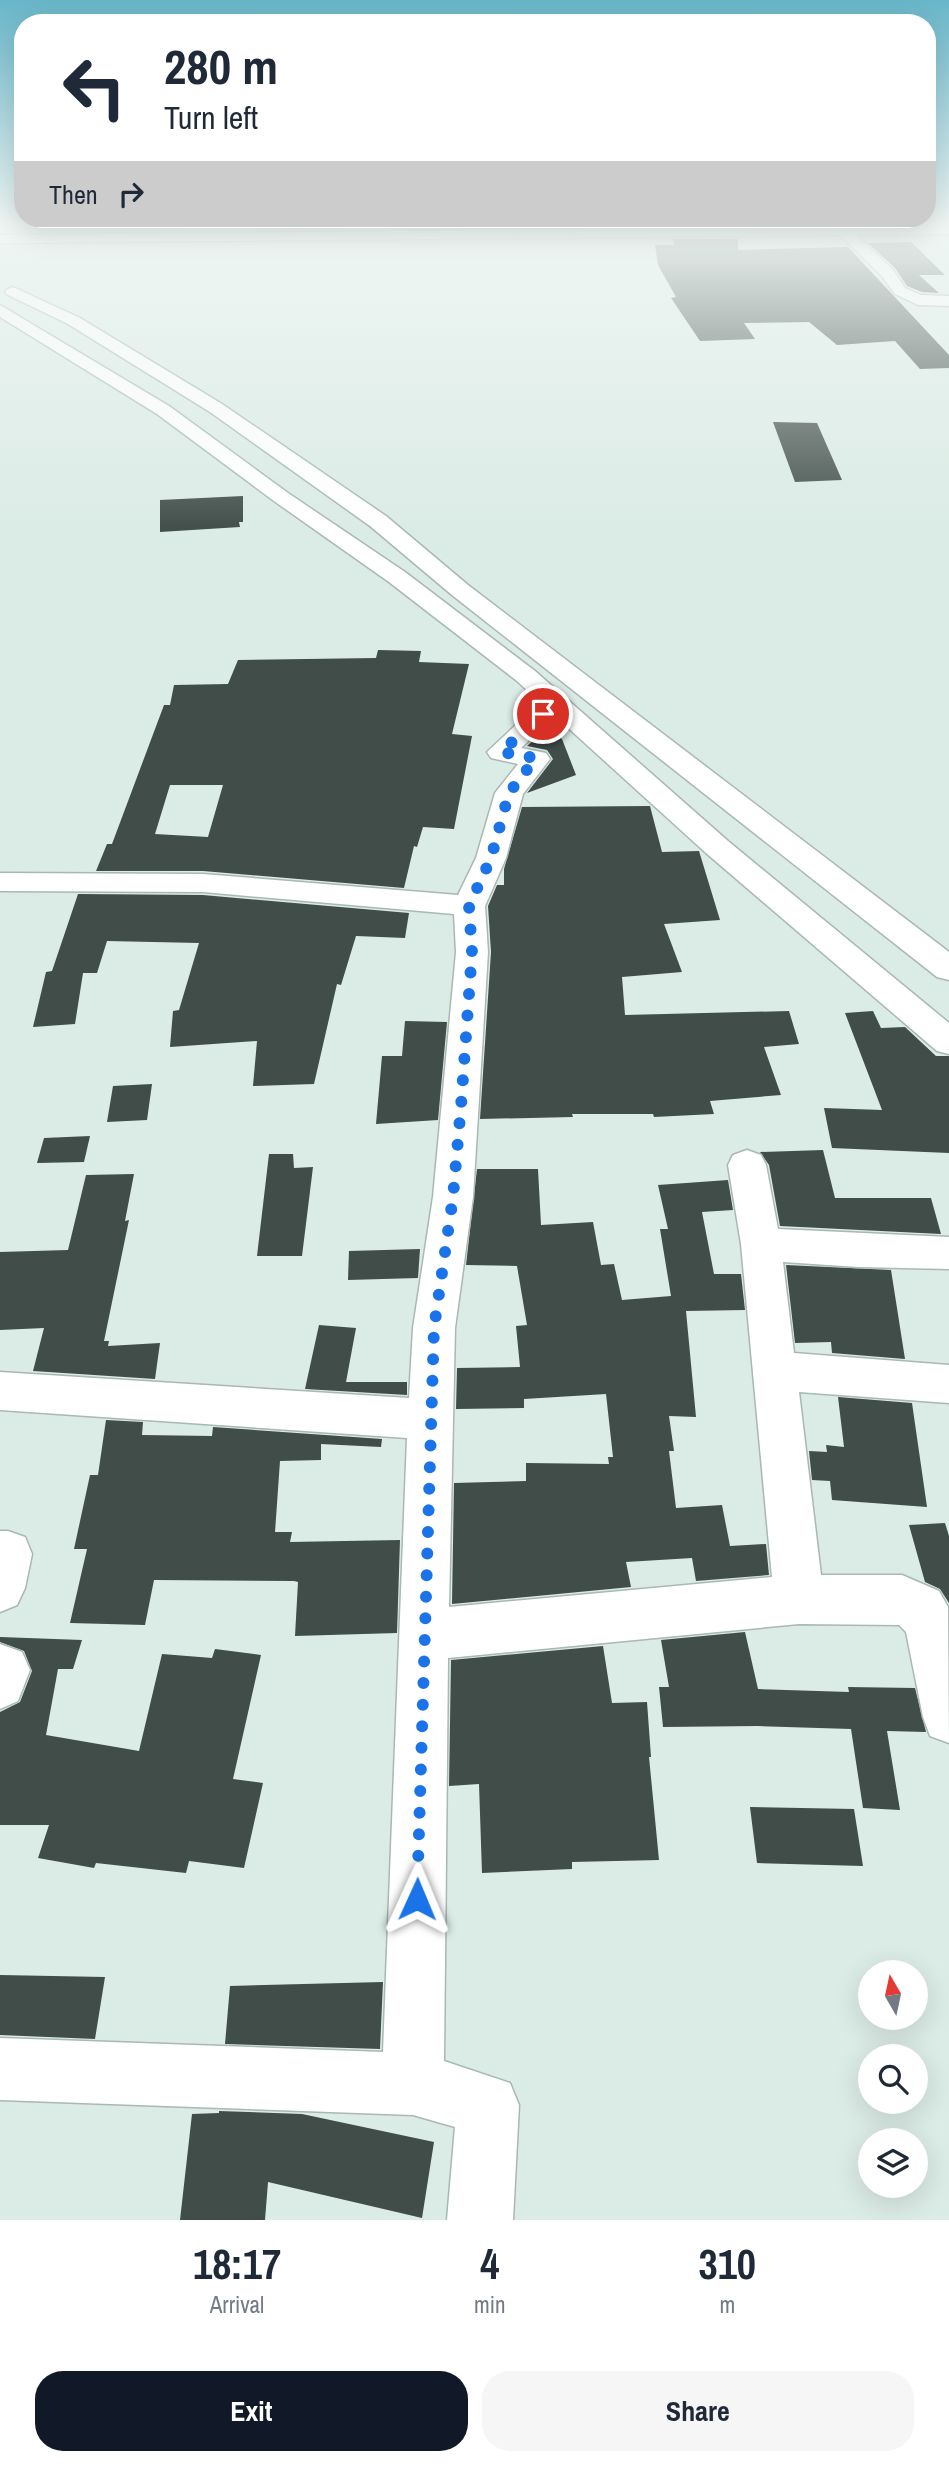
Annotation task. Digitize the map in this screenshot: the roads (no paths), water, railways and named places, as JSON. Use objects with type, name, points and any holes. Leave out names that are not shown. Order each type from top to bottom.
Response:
[{"type":"street","points":[[25,326],[163,410],[281,497],[397,577],[526,676],[717,847],[949,1042]]},
{"type":"street","points":[[82,326],[216,408],[378,522],[460,590],[949,969]]},
{"type":"street","points":[[412,2084],[434,1328],[453,1197],[471,965],[469,906],[491,858],[509,793],[536,758],[501,752],[543,714]]},
{"type":"street","points":[[0,881],[203,883],[469,906]]},
{"type":"street","points":[[747,1164],[761,1244],[799,1599]]},
{"type":"street","points":[[761,1244],[858,1251],[949,1253]]},
{"type":"street","points":[[775,1371],[949,1384]]},
{"type":"street","points":[[0,1391],[432,1420]]},
{"type":"street","points":[[0,1553],[8,1554],[0,1588]]},
{"type":"street","points":[[423,1635],[799,1599],[902,1600],[921,1609],[930,1625],[949,1717]]},
{"type":"street","points":[[0,1670],[5,1670],[0,1683]]},
{"type":"street","points":[[0,2068],[412,2084],[488,2105],[480,2220]]}]
